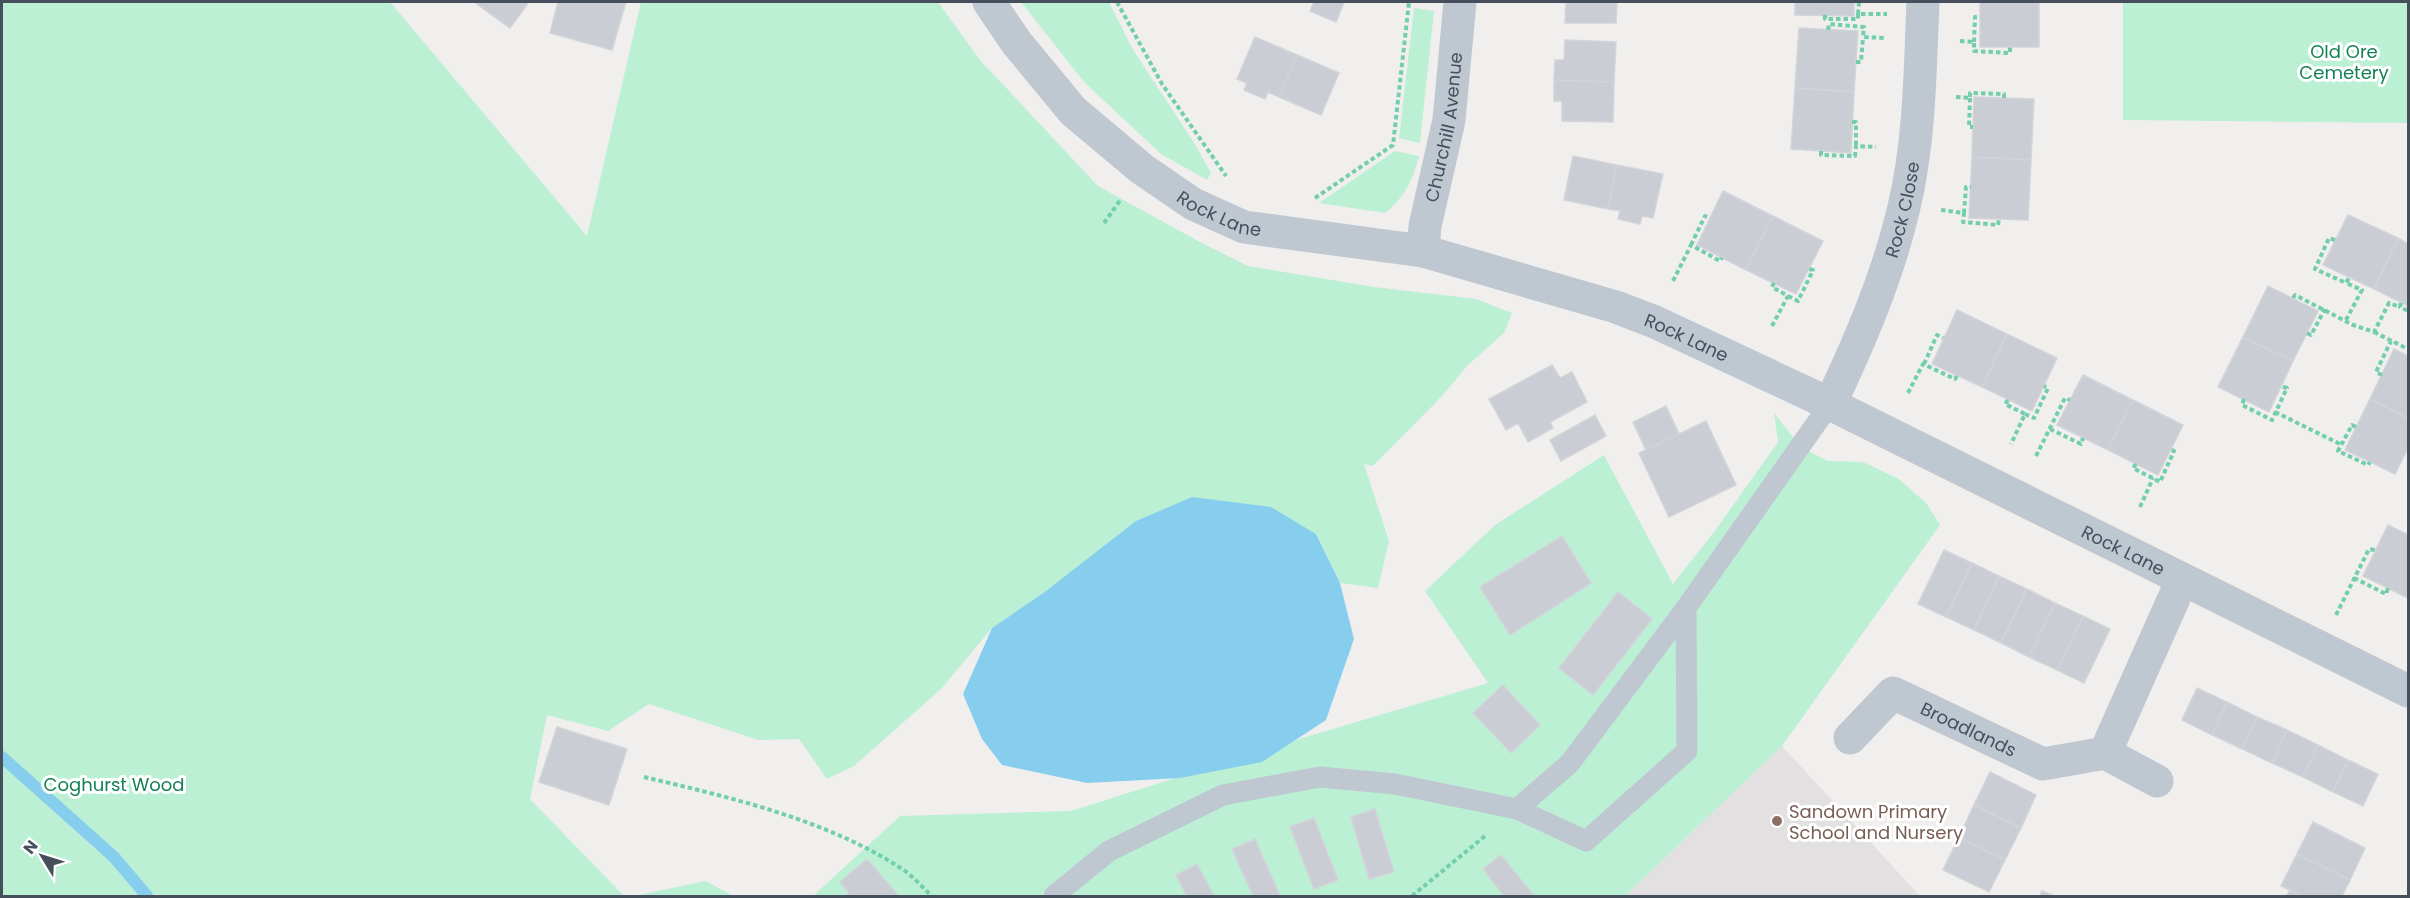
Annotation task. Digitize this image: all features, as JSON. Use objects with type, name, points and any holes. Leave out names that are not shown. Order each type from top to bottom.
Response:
[{"type":"street","name":"Rock Lane","points":[[989,2],[1016,42],[1073,111],[1142,170],[1193,204],[1244,227],[1423,251],[1616,307],[1655,322],[1830,404],[2409,691]]},
{"type":"street","name":"Churchill Avenue","points":[[1423,251],[1425,226],[1449,120],[1460,2]]},
{"type":"street","name":"Rock Close","points":[[1830,404],[1886,274],[1904,206],[1914,155],[1908,8]]},
{"type":"street","points":[[2157,781],[2105,753],[2182,580]]},
{"type":"street","name":"Broadlands","points":[[1850,738],[1893,693],[2043,764],[2105,753]]},
{"type":"lane","points":[[1517,808],[1570,763],[1686,608],[1830,404]]},
{"type":"lane","points":[[1054,897],[1109,851],[1223,795],[1320,777],[1395,784],[1517,808],[1586,841],[1687,751],[1686,608]]},
{"type":"path","points":[[1117,2],[1162,84],[1229,181]]},
{"type":"path","points":[[1314,198],[1393,145],[1409,2]]},
{"type":"path","points":[[1825,15],[1825,19],[1858,19],[1858,2]]},
{"type":"path","points":[[1858,14],[1908,8]]},
{"type":"path","points":[[1974,42],[1975,17],[1980,16]]},
{"type":"path","points":[[1828,30],[1829,24],[1864,27],[1861,62],[1856,62]]},
{"type":"path","points":[[1863,37],[1894,39]]},
{"type":"path","points":[[1974,51],[2010,53],[2010,47]]},
{"type":"path","points":[[1973,127],[1969,127],[1970,95],[2004,94],[2004,98]]},
{"type":"path","points":[[1821,151],[1821,155],[1855,156],[1856,122],[1852,122]]},
{"type":"path","points":[[1856,146],[1877,147]]},
{"type":"path","points":[[1971,187],[1966,187],[1963,222],[1998,225],[1999,219]]},
{"type":"path","points":[[1931,209],[1964,213]]},
{"type":"path","points":[[1673,281],[1705,216],[1710,218]]},
{"type":"path","points":[[2335,240],[2329,238],[2315,268],[2362,290],[2346,321]]},
{"type":"path","points":[[1690,245],[1720,261],[1722,258]]},
{"type":"path","points":[[1774,283],[1772,288],[1798,301],[1813,270],[1809,269]]},
{"type":"path","points":[[2346,283],[2349,278]]},
{"type":"path","points":[[2293,298],[2295,295],[2409,349]]},
{"type":"path","points":[[1772,327],[1788,296]]},
{"type":"path","points":[[2374,332],[2389,303],[2400,305],[2409,311]]},
{"type":"path","points":[[2307,333],[2311,335],[2325,309]]},
{"type":"path","points":[[1908,393],[1937,335],[1943,338]]},
{"type":"path","points":[[2382,375],[2376,372],[2391,341]]},
{"type":"path","points":[[1923,364],[1955,379],[1957,376]]},
{"type":"path","points":[[2008,400],[2005,404],[2034,418],[2049,388],[2044,386]]},
{"type":"path","points":[[2244,399],[2242,405],[2272,420],[2287,388],[2281,386]]},
{"type":"path","points":[[2036,456],[2064,398],[2070,400]]},
{"type":"path","points":[[2275,412],[2342,445]]},
{"type":"path","points":[[2011,444],[2025,414]]},
{"type":"path","points":[[2356,427],[2352,425],[2337,451],[2368,465],[2370,462]]},
{"type":"path","points":[[2049,429],[2081,444],[2083,438]]},
{"type":"path","points":[[2136,464],[2133,468],[2160,482],[2174,452],[2170,450]]},
{"type":"path","points":[[2140,507],[2153,478]]},
{"type":"path","points":[[2375,550],[2369,549],[2354,579],[2386,594],[2388,588]]},
{"type":"path","points":[[644,777],[723,796],[841,836],[903,870],[932,897]]},
{"type":"path","points":[[1412,897],[1517,808]]},
{"type":"shaded area","name":"Sandown Primary School and Nursery","points":[[1782,746],[1920,896],[1625,896]]},
{"type":"green space","name":"Coghurst Wood","points":[[2,2],[390,2],[587,236],[641,2],[938,2],[980,60],[1098,186],[1200,242],[1248,266],[1374,287],[1476,299],[1512,313],[1504,333],[1467,366],[1443,395],[1373,466],[1364,464],[1389,541],[1378,588],[1340,583],[1316,534],[1046,591],[992,628],[941,689],[854,766],[827,779],[799,739],[758,740],[649,704],[608,731],[547,715],[530,799],[624,896],[2,896]]},
{"type":"green space","points":[[1021,2],[1109,2],[1132,48],[1211,173],[1207,180],[1161,154],[1084,82]]},
{"type":"green space","name":"Old Ore Cemetery","points":[[2123,2],[2408,2],[2408,123],[2123,120]]},
{"type":"green space","points":[[1414,8],[1434,11],[1420,143],[1399,138]]},
{"type":"green space","points":[[1395,151],[1419,156],[1407,188],[1398,201],[1385,213],[1319,203]]},
{"type":"green space","points":[[1774,413],[1801,447],[1828,461],[1863,462],[1899,479],[1927,504],[1940,525],[1782,746],[1625,896],[813,896],[900,816],[1071,811],[1289,742],[1488,683],[1425,591],[1495,525],[1604,455],[1673,584],[1717,528],[1778,442]]},
{"type":"green space","points":[[706,881],[733,896],[634,896]]},
{"type":"water","points":[[1192,497],[1271,507],[1316,534],[1340,583],[1354,639],[1326,720],[1262,762],[1180,778],[1087,783],[1002,765],[982,739],[963,694],[992,628],[1046,591],[1136,521]]},
{"type":"building","points":[[474,2],[529,2],[510,28]]},
{"type":"building","points":[[558,2],[626,2],[612,50],[550,33]]},
{"type":"building","points":[[1314,2],[1344,2],[1336,22],[1310,11]]},
{"type":"building","points":[[1557,2],[1617,2],[1616,23],[1565,23],[1566,3]]},
{"type":"building","points":[[1795,2],[1854,2],[1854,16],[1795,15]]},
{"type":"building","points":[[1980,2],[2039,2],[2039,47],[1980,47]]},
{"type":"building","points":[[1799,28],[1858,31],[1854,92],[1795,88]]},
{"type":"building","points":[[1255,37],[1297,55],[1279,97],[1268,92],[1265,99],[1244,90],[1247,83],[1237,79]]},
{"type":"building","points":[[1565,40],[1616,42],[1614,82],[1554,80],[1555,60],[1564,60]]},
{"type":"building","points":[[1297,55],[1339,73],[1321,115],[1279,97]]},
{"type":"building","points":[[1554,80],[1614,82],[1613,122],[1562,121],[1562,101],[1554,101]]},
{"type":"building","points":[[1795,88],[1854,92],[1851,153],[1791,149]]},
{"type":"building","points":[[1974,97],[2034,99],[2031,160],[1972,157]]},
{"type":"building","points":[[1573,156],[1617,165],[1608,209],[1564,200]]},
{"type":"building","points":[[1972,157],[2031,160],[2028,220],[1969,218]]},
{"type":"building","points":[[1617,165],[1663,174],[1653,218],[1642,216],[1640,224],[1618,219],[1620,211],[1608,209]]},
{"type":"building","points":[[1723,191],[1773,216],[1746,270],[1697,245]]},
{"type":"building","points":[[2348,215],[2398,238],[2374,289],[2323,265]]},
{"type":"building","points":[[1773,216],[1823,241],[1796,294],[1746,270]]},
{"type":"building","points":[[2398,238],[2408,244],[2408,306],[2374,289]]},
{"type":"building","points":[[2268,286],[2318,311],[2293,361],[2243,337]]},
{"type":"building","points":[[1957,310],[2007,334],[1982,387],[1932,364]]},
{"type":"building","points":[[2007,334],[2057,358],[2032,411],[1982,387]]},
{"type":"building","points":[[2243,337],[2293,361],[2269,412],[2218,387]]},
{"type":"building","points":[[2394,349],[2408,356],[2408,418],[2370,399]]},
{"type":"building","points":[[1552,365],[1560,378],[1572,372],[1587,402],[1550,422],[1553,428],[1528,442],[1518,423],[1506,430],[1489,399]]},
{"type":"building","points":[[2083,375],[2133,400],[2108,450],[2057,425]]},
{"type":"building","points":[[2370,399],[2408,418],[2408,448],[2395,474],[2345,450]]},
{"type":"building","points":[[2133,400],[2183,425],[2158,475],[2108,450]]},
{"type":"building","points":[[1666,406],[1679,434],[1646,450],[1633,422]]},
{"type":"building","points":[[1595,415],[1606,436],[1561,461],[1550,440]]},
{"type":"building","points":[[1706,421],[1736,485],[1669,517],[1639,453]]},
{"type":"building","points":[[2388,525],[2408,535],[2408,598],[2363,576]]},
{"type":"building","points":[[1562,536],[1591,583],[1510,635],[1480,587]]},
{"type":"building","points":[[1944,550],[1972,563],[1946,617],[1918,604]]},
{"type":"building","points":[[1972,563],[1999,576],[1974,630],[1946,617]]},
{"type":"building","points":[[1999,576],[2027,589],[2001,643],[1974,630]]},
{"type":"building","points":[[2027,589],[2055,603],[2029,657],[2001,643]]},
{"type":"building","points":[[1618,592],[1652,619],[1593,695],[1559,668]]},
{"type":"building","points":[[2055,603],[2083,616],[2057,670],[2029,657]]},
{"type":"building","points":[[2083,616],[2110,629],[2084,683],[2057,670]]},
{"type":"building","points":[[1503,685],[1540,725],[1511,753],[1473,713]]},
{"type":"building","points":[[2197,688],[2227,702],[2212,735],[2182,720]]},
{"type":"building","points":[[2227,702],[2257,717],[2242,749],[2212,735]]},
{"type":"building","points":[[2257,717],[2287,730],[2272,763],[2242,749]]},
{"type":"building","points":[[557,727],[627,749],[609,805],[539,782]]},
{"type":"building","points":[[2287,730],[2318,745],[2303,777],[2272,763]]},
{"type":"building","points":[[2318,745],[2348,760],[2333,792],[2303,777]]},
{"type":"building","points":[[2348,760],[2378,774],[2363,806],[2333,792]]},
{"type":"building","points":[[1990,772],[2036,795],[2021,828],[1974,805]]},
{"type":"building","points":[[1974,805],[2021,828],[2005,860],[1959,837]]},
{"type":"building","points":[[1375,809],[1394,872],[1369,879],[1351,817]]},
{"type":"building","points":[[1314,818],[1338,880],[1314,889],[1290,827]]},
{"type":"building","points":[[2313,822],[2365,848],[2350,880],[2297,854]]},
{"type":"building","points":[[1959,837],[2005,860],[1989,892],[1943,870]]},
{"type":"building","points":[[1255,839],[1280,896],[1253,896],[1232,849]]},
{"type":"building","points":[[2297,854],[2350,880],[2342,896],[2302,896],[2281,886]]},
{"type":"building","points":[[1501,855],[1534,896],[1504,896],[1483,869]]},
{"type":"building","points":[[867,859],[899,896],[845,896],[849,893],[840,882]]},
{"type":"building","points":[[1197,864],[1214,896],[1187,896],[1176,875]]},
{"type":"building","points":[[2290,890],[2302,896],[2287,896]]},
{"type":"building","points":[[2042,891],[2054,896],[2040,896]]},
{"type":"waterway","points":[[2,757],[114,857],[147,896]]},
{"type":"place","name":"Sandown Primary School and Nursery","points":[[1777,821]]}]
